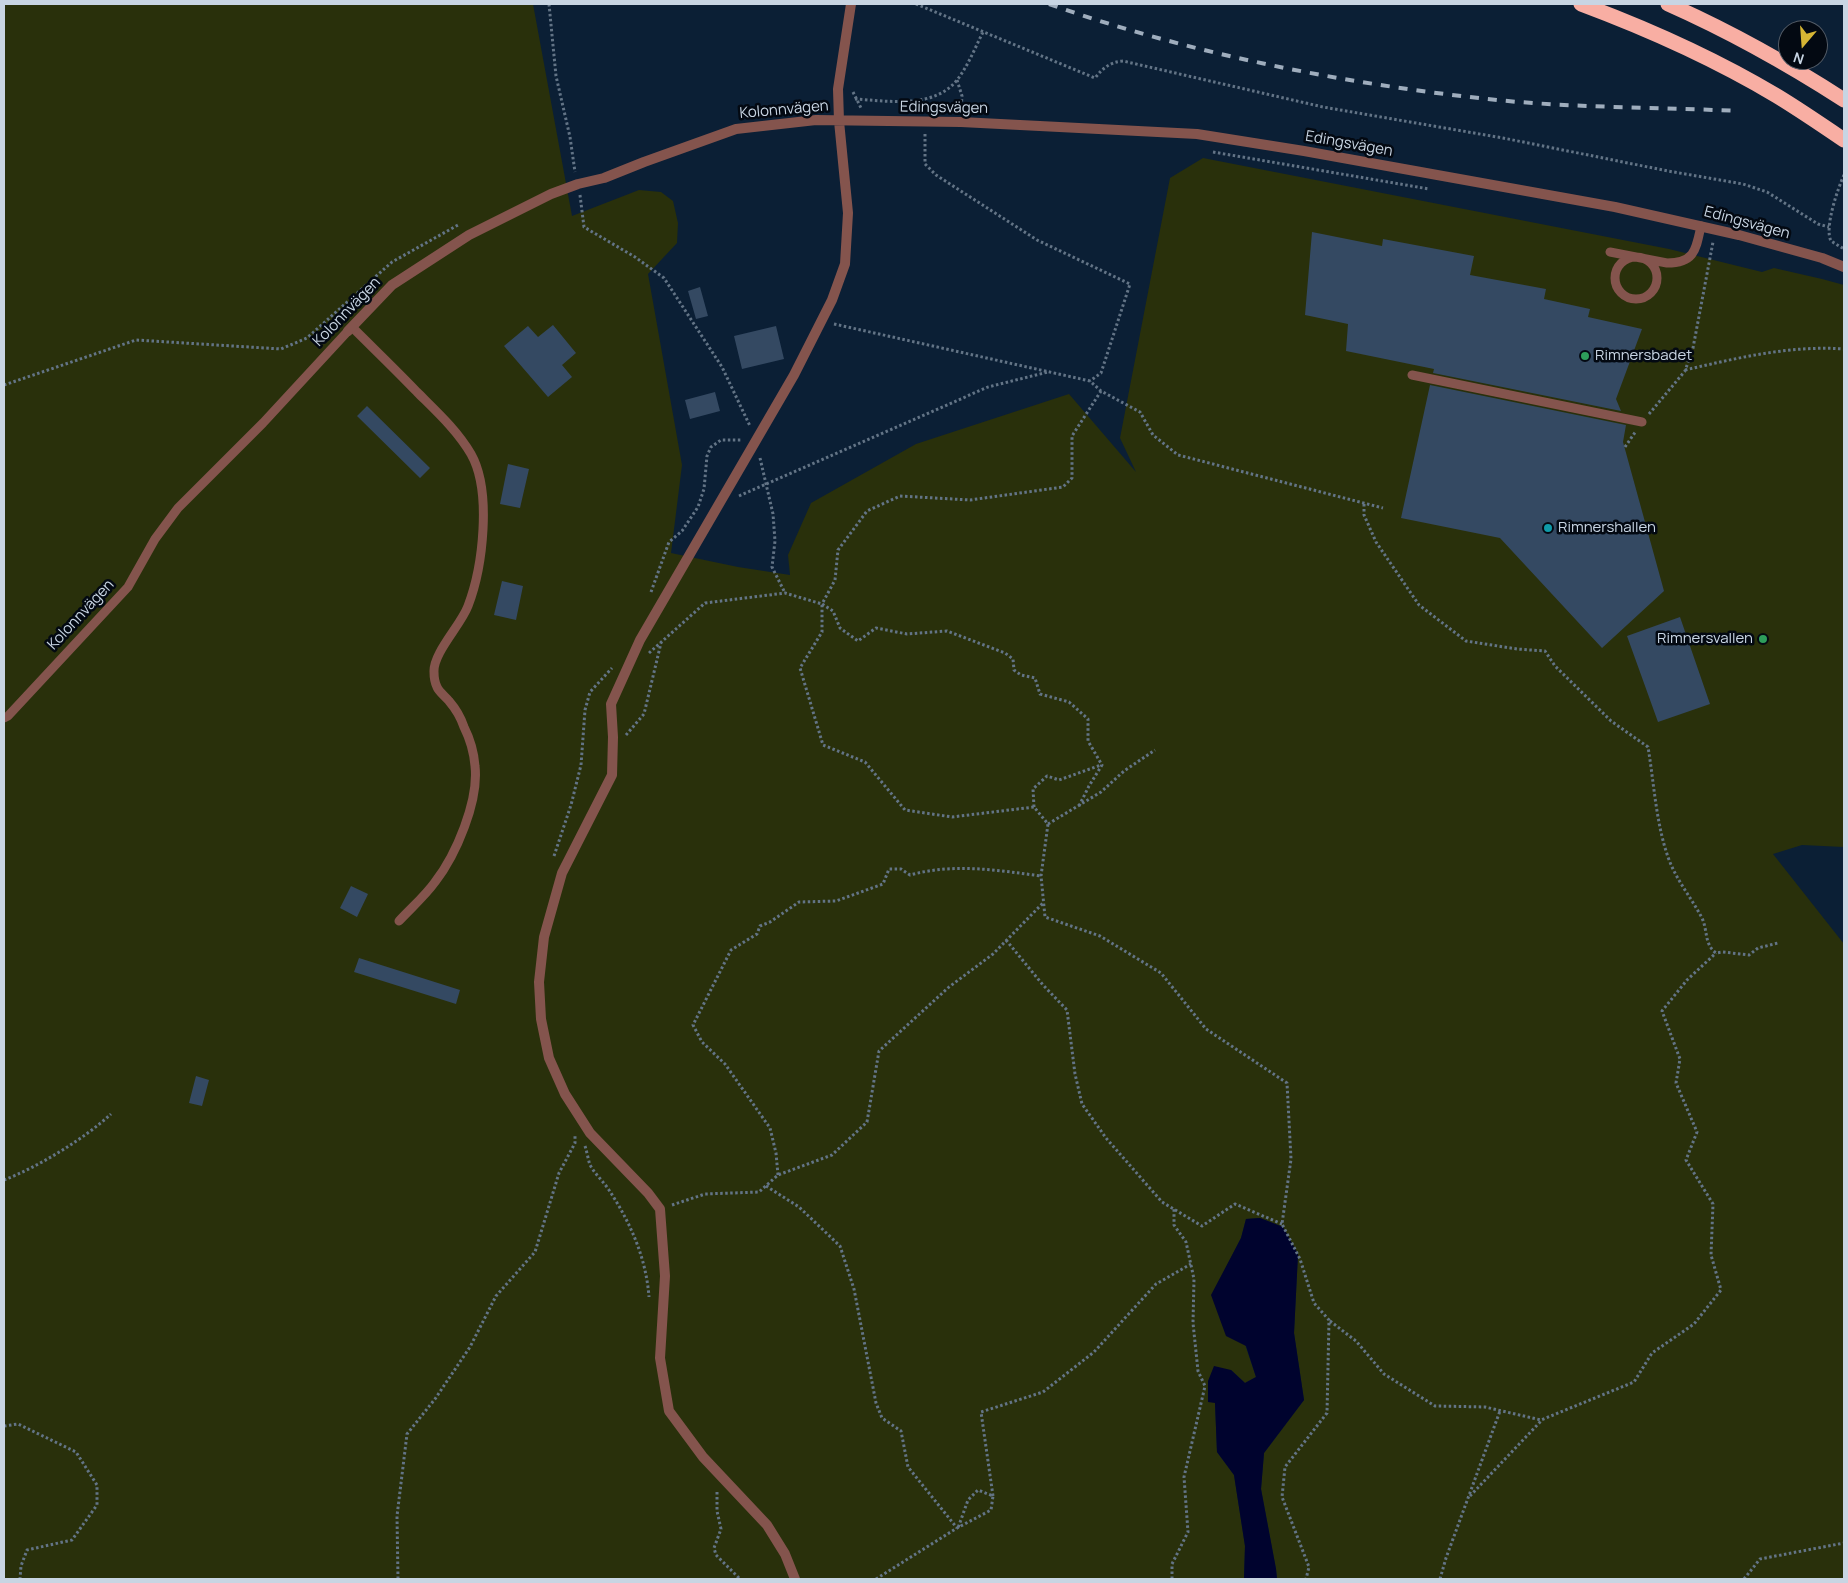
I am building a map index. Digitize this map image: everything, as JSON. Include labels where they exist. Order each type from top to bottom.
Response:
[{"type":"highway","points":[[1581,4],[1670,40],[1776,96],[1844,140]]},
{"type":"highway","points":[[1668,4],[1791,66],[1844,100]]},
{"type":"street","points":[[795,1579],[785,1554],[768,1525],[703,1457],[669,1411],[660,1358],[665,1276],[660,1209],[648,1193],[590,1133],[565,1094],[549,1058],[541,1019],[539,982],[544,937],[562,873],[612,775],[611,704],[640,640],[794,375],[832,300],[844,264],[848,212],[839,121],[838,89],[851,4]]},
{"type":"street","name":"Kolonnvägen","points":[[350,330],[392,286],[469,235],[551,194],[578,184],[604,178],[736,129],[801,121],[839,121]]},
{"type":"street","name":"Edingsvägen","points":[[839,121],[961,122],[1197,134],[1615,206],[1701,226],[1844,266]]},
{"type":"lane","points":[[1610,252],[1667,263],[1677,263],[1686,260],[1692,255],[1701,226]]},
{"type":"lane","points":[[1633,258],[1640,258],[1647,260],[1656,271],[1656,285],[1647,296],[1633,299],[1620,292],[1616,278],[1621,264],[1633,258]]},
{"type":"lane","points":[[350,330],[457,433],[472,456],[478,474],[483,501],[484,528],[477,573],[468,606],[439,655],[434,669],[436,686],[450,702],[470,741],[475,768],[473,793],[465,827],[453,855],[435,882],[399,920]]},
{"type":"lane","name":"Kolonnvägen","points":[[4,718],[8,716],[128,587],[155,539],[178,508],[263,423],[350,330]]},
{"type":"lane","points":[[1412,376],[1642,422]]},
{"type":"path","points":[[548,4],[556,76],[570,137],[584,227],[635,257],[664,278],[722,367],[756,439],[773,514],[775,542],[772,567],[785,593]]},
{"type":"path","points":[[916,4],[1095,78],[1109,64],[1123,61],[1323,107],[1494,136],[1743,184],[1767,192],[1818,224],[1829,227]]},
{"type":"path","points":[[855,99],[918,100],[935,96],[948,89],[957,80],[983,32]]},
{"type":"path","points":[[957,80],[962,96],[961,122]]},
{"type":"path","points":[[853,84],[852,94],[873,122]]},
{"type":"path","points":[[926,121],[925,164],[936,175],[1037,240],[1130,284],[1102,373],[1090,380]]},
{"type":"path","points":[[1204,150],[1436,190]]},
{"type":"path","points":[[566,175],[575,171]]},
{"type":"path","points":[[1844,175],[1839,185],[1829,227],[1831,241],[1844,249]]},
{"type":"path","points":[[4,385],[136,340],[281,349],[307,338],[392,262],[464,222]]},
{"type":"path","points":[[1625,447],[1642,422],[1685,370],[1693,348],[1713,241],[1698,238]]},
{"type":"path","points":[[821,321],[1090,380],[1101,391],[1140,412],[1153,435],[1178,455],[1383,508]]},
{"type":"path","points":[[1685,370],[1796,348],[1844,348]]},
{"type":"path","points":[[719,505],[988,387],[1048,371]]},
{"type":"path","points":[[1034,807],[952,817],[905,810],[865,762],[823,745],[800,668],[822,632],[822,604],[835,580],[838,550],[867,511],[900,496],[970,500],[1063,487],[1072,478],[1072,436],[1101,391]]},
{"type":"path","points":[[1364,504],[1364,515],[1376,542],[1419,605],[1466,641],[1517,649],[1545,651],[1555,666],[1611,722],[1648,747],[1668,857],[1682,887],[1702,919],[1710,948],[1716,953]]},
{"type":"path","points":[[647,655],[705,603],[785,593],[822,604],[833,611],[840,628],[858,641],[876,628],[907,634],[947,630],[1005,653],[1013,659],[1014,670],[1021,675],[1035,678],[1040,694],[1069,702],[1088,720],[1088,741],[1102,765]]},
{"type":"path","points":[[612,751],[644,714],[661,642]]},
{"type":"path","points":[[1048,824],[1102,792],[1124,771],[1155,750]]},
{"type":"path","points":[[1079,806],[1088,786],[1102,765]]},
{"type":"path","points":[[1102,765],[1059,780],[1047,776],[1033,789],[1034,807],[1048,824],[1041,876],[1045,917],[1100,936],[1161,973],[1206,1029],[1287,1083],[1291,1159],[1282,1224],[1300,1259],[1314,1303],[1329,1320],[1356,1341],[1384,1374],[1435,1406],[1485,1407],[1541,1420]]},
{"type":"path","points":[[778,1176],[776,1153],[770,1128],[725,1064],[702,1042],[693,1025],[731,950],[757,934],[760,926],[770,922],[799,902],[836,901],[883,884],[889,869],[901,869],[910,875],[930,870],[982,868],[1041,876]]},
{"type":"path","points":[[660,1209],[705,1194],[759,1192],[778,1176],[832,1155],[867,1122],[879,1051],[949,987],[993,954],[1043,902]]},
{"type":"path","points":[[1006,940],[1042,985],[1067,1010],[1075,1074],[1082,1104],[1106,1138],[1162,1202],[1202,1226],[1235,1204],[1282,1224]]},
{"type":"path","points":[[1468,1498],[1541,1420],[1634,1382],[1652,1353],[1694,1324],[1721,1290],[1712,1254],[1713,1204],[1686,1160],[1697,1132],[1676,1083],[1680,1059],[1662,1011],[1686,980],[1716,953],[1748,955],[1758,948],[1778,943]]},
{"type":"path","points":[[4,1180],[23,1173],[94,1129],[111,1114]]},
{"type":"path","points":[[766,1186],[799,1207],[840,1246],[854,1289],[876,1403],[882,1418],[901,1431],[908,1467],[957,1528]]},
{"type":"path","points":[[1172,1579],[1172,1564],[1188,1532],[1184,1477],[1205,1386],[1198,1371],[1193,1323],[1194,1279],[1186,1242],[1174,1225],[1174,1209]]},
{"type":"path","points":[[876,1579],[957,1528],[991,1510],[993,1496],[981,1412],[1043,1392],[1094,1352],[1156,1284],[1191,1264]]},
{"type":"path","points":[[1306,1579],[1310,1567],[1282,1497],[1285,1467],[1327,1413],[1329,1320]]},
{"type":"path","points":[[1440,1579],[1500,1410]]},
{"type":"path","points":[[4,1426],[18,1424],[76,1452],[97,1485],[97,1506],[72,1540],[27,1550],[21,1566],[20,1579]]},
{"type":"path","points":[[957,1528],[968,1500],[978,1490],[993,1496]]},
{"type":"path","points":[[1744,1579],[1760,1559],[1844,1543]]},
{"type":"green space","points":[[4,4],[533,4],[572,216],[639,190],[661,192],[673,201],[678,223],[677,243],[648,274],[682,465],[671,553],[738,567],[790,575],[788,555],[811,503],[916,444],[1069,394],[1136,472],[1120,438],[1170,178],[1203,158],[1669,249],[1762,272],[1774,268],[1844,285],[1844,847],[1802,845],[1773,854],[1844,944],[1844,1579],[1277,1579],[1261,1489],[1264,1453],[1304,1400],[1294,1333],[1298,1254],[1283,1227],[1260,1218],[1246,1219],[1241,1238],[1222,1276],[1256,1377],[1245,1383],[1231,1370],[1215,1403],[1217,1452],[1234,1475],[1245,1546],[1244,1579],[4,1579]]},
{"type":"water","points":[[1260,1218],[1283,1227],[1298,1254],[1294,1333],[1304,1400],[1264,1453],[1261,1489],[1277,1579],[1244,1579],[1245,1546],[1234,1475],[1217,1452],[1215,1403],[1208,1402],[1208,1381],[1214,1366],[1231,1370],[1245,1383],[1256,1377],[1246,1346],[1226,1336],[1211,1295],[1241,1238],[1246,1219]]},
{"type":"building","points":[[1312,232],[1382,246],[1383,239],[1474,256],[1470,275],[1546,289],[1544,299],[1590,309],[1588,317],[1642,329],[1616,399],[1621,411],[1433,373],[1434,369],[1346,351],[1348,324],[1305,315]]},
{"type":"building","points":[[700,287],[708,316],[696,319],[688,291]]},
{"type":"building","points":[[553,325],[576,353],[562,365],[572,377],[548,397],[504,346],[528,326],[538,337]]},
{"type":"building","points":[[776,326],[784,359],[742,369],[734,336]]},
{"type":"building","name":"Rimnershallen","points":[[1430,385],[1626,425],[1623,442],[1664,591],[1602,648],[1500,538],[1401,518]]},
{"type":"building","points":[[715,392],[720,411],[690,419],[685,400]]},
{"type":"building","points":[[367,406],[430,468],[420,478],[357,416]]},
{"type":"building","points":[[508,464],[529,469],[520,508],[500,504]]},
{"type":"building","points":[[502,581],[523,586],[516,620],[494,615]]},
{"type":"building","points":[[1680,617],[1710,704],[1658,722],[1627,636]]},
{"type":"building","points":[[351,886],[368,894],[357,917],[340,908]]},
{"type":"building","points":[[359,958],[460,990],[456,1004],[354,972]]},
{"type":"building","points":[[196,1076],[209,1080],[202,1106],[189,1103]]},
{"type":"railway","points":[[1049,4],[1155,37],[1210,51],[1320,75],[1376,84],[1518,102],[1739,111]]},
{"type":"place","name":"Rimnersbadet","points":[[1585,356]]},
{"type":"place","name":"Rimnershallen","points":[[1548,528]]},
{"type":"place","name":"Rimnersvallen","points":[[1763,639]]}]
